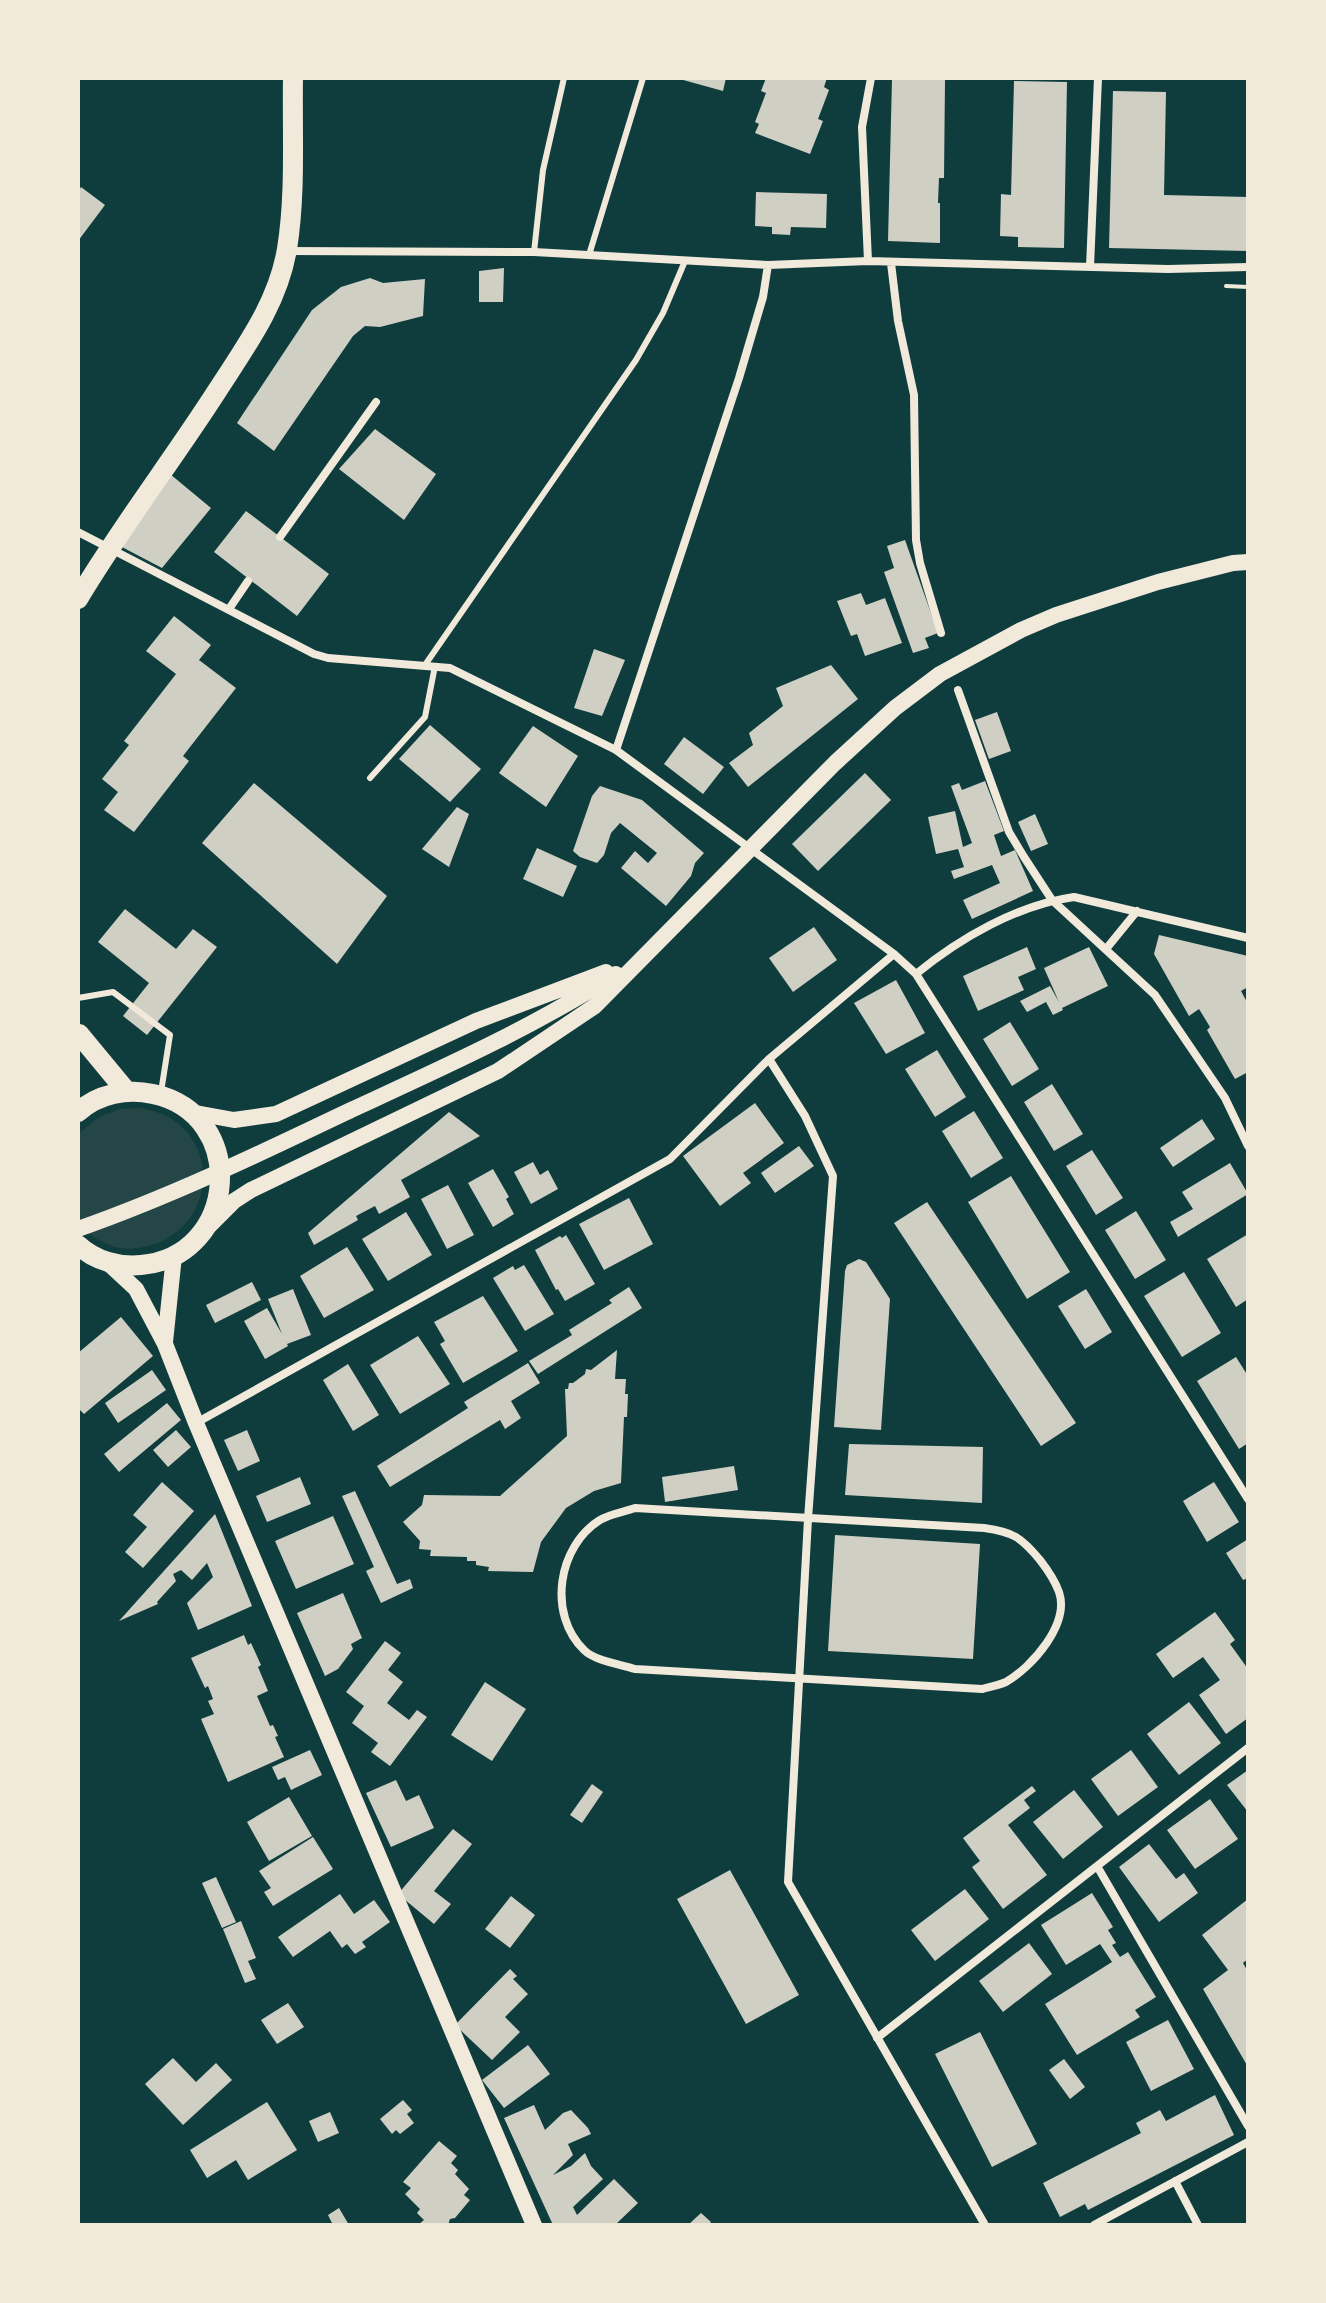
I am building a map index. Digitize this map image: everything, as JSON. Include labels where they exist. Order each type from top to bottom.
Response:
[{"type":"main road","points":[[78,599],[109,547],[198,420],[266,315],[286,251],[292,186],[293,78]]},
{"type":"main road","points":[[89,1256],[130,1266],[152,1264],[174,1256],[201,1235],[234,1201],[251,1190],[498,1071],[595,1006],[835,763],[895,708],[940,674],[1021,630],[1106,597],[1233,563],[1248,562]]},
{"type":"main road","points":[[190,1112],[234,1120],[276,1114],[476,1021],[638,961]]},
{"type":"main road","points":[[78,1229],[142,1206],[486,1047],[569,1005],[638,961]]},
{"type":"main road","points":[[78,1034],[127,1092]]},
{"type":"main road","points":[[78,1112],[104,1097],[127,1092],[161,1095],[190,1112],[208,1133],[219,1158],[221,1185],[215,1211],[201,1235]]},
{"type":"main road","points":[[89,1256],[136,1289],[165,1344],[534,2225]]},
{"type":"main road","points":[[165,1344],[174,1256]]},
{"type":"street","points":[[868,261],[862,127],[871,78]]},
{"type":"street","points":[[1090,267],[1098,78]]},
{"type":"street","points":[[286,251],[534,252],[768,265],[868,261],[1168,269],[1248,267]]},
{"type":"street","points":[[891,263],[898,321],[914,395],[916,540],[941,633]]},
{"type":"street","points":[[616,750],[739,378],[763,297],[768,265]]},
{"type":"street","points":[[280,537],[376,402]]},
{"type":"street","points":[[78,532],[314,654],[328,658],[450,668],[616,750],[894,954],[916,974],[1248,1499]]},
{"type":"street","points":[[229,609],[248,581]]},
{"type":"street","points":[[958,690],[1009,832],[1052,900],[1155,995],[1225,1098],[1248,1146]]},
{"type":"street","points":[[916,974],[948,949],[985,929],[1052,900],[1074,897],[1248,938]]},
{"type":"street","points":[[1106,949],[1137,911]]},
{"type":"street","points":[[196,1423],[670,1159],[769,1059],[894,954]]},
{"type":"street","points":[[769,1059],[805,1116],[833,1176],[808,1519],[788,1882],[985,2225]]},
{"type":"street","points":[[635,1508],[808,1519],[1009,1531],[1030,1548],[1060,1594],[1059,1615],[1050,1639],[1033,1661],[1005,1682],[982,1689],[635,1669],[585,1651],[569,1629],[561,1595],[564,1568],[576,1543],[600,1520],[635,1508]]},
{"type":"street","points":[[877,2038],[1248,1748]]},
{"type":"street","points":[[1097,1866],[1248,2126]]},
{"type":"street","points":[[1094,2225],[1248,2142]]},
{"type":"street","points":[[1175,2181],[1198,2225]]},
{"type":"lane","points":[[534,252],[543,170],[564,78]]},
{"type":"lane","points":[[589,255],[643,78]]},
{"type":"lane","points":[[425,665],[636,360],[663,313],[685,261]]},
{"type":"lane","points":[[370,778],[425,717],[435,666]]},
{"type":"lane","points":[[78,998],[113,992],[170,1035],[161,1095]]},
{"type":"shaded area","points":[[120,1109],[145,1109],[171,1119],[189,1135],[200,1156],[203,1180],[198,1203],[186,1223],[166,1239],[129,1249],[105,1243],[78,1223],[78,1134],[99,1117]]},
{"type":"building","points":[[676,78],[726,78],[723,91]]},
{"type":"building","points":[[766,78],[827,78],[824,87],[829,90],[818,119],[823,121],[810,154],[755,133],[759,124],[755,122],[766,93],[761,91]]},
{"type":"building","points":[[892,79],[945,80],[944,178],[939,178],[938,203],[940,243],[888,241]]},
{"type":"building","points":[[1014,81],[1067,82],[1064,248],[1018,247],[1018,237],[1000,236],[1001,194],[1011,195]]},
{"type":"building","points":[[1113,91],[1166,92],[1164,195],[1248,197],[1248,251],[1109,248]]},
{"type":"building","points":[[81,187],[105,205],[78,241],[78,192]]},
{"type":"building","points":[[756,192],[827,194],[826,228],[791,227],[790,235],[772,234],[772,227],[755,226]]},
{"type":"building","points":[[504,268],[503,302],[479,302],[479,271]]},
{"type":"building","points":[[370,278],[383,283],[425,279],[423,316],[380,327],[365,326],[353,336],[274,451],[237,423],[312,310],[341,287]]},
{"type":"building","points":[[375,429],[436,474],[404,520],[339,469]]},
{"type":"building","points":[[170,474],[211,508],[162,568],[120,546]]},
{"type":"building","points":[[246,511],[329,574],[297,616],[214,552]]},
{"type":"building","points":[[905,540],[938,633],[925,638],[929,648],[913,653],[884,572],[894,568],[887,546]]},
{"type":"building","points":[[861,593],[866,605],[885,598],[902,643],[865,656],[857,634],[851,636],[837,601]]},
{"type":"building","points":[[174,616],[211,645],[199,660],[236,688],[183,756],[189,761],[134,832],[104,810],[118,792],[102,779],[129,745],[124,741],[176,674],[146,651]]},
{"type":"building","points":[[594,649],[625,660],[602,716],[574,708]]},
{"type":"building","points":[[831,665],[858,699],[748,787],[729,763],[753,745],[749,733],[783,706],[776,688]]},
{"type":"building","points":[[997,712],[1011,751],[989,759],[975,720]]},
{"type":"building","points":[[430,725],[481,769],[450,802],[399,759]]},
{"type":"building","points":[[533,726],[578,756],[546,807],[499,773]]},
{"type":"building","points":[[684,737],[724,767],[703,794],[664,764]]},
{"type":"building","points":[[865,773],[891,800],[818,871],[792,844]]},
{"type":"building","points":[[985,781],[1004,831],[994,835],[1001,856],[1015,850],[1033,891],[972,919],[963,900],[1000,883],[992,865],[954,879],[951,871],[964,867],[958,849],[936,854],[928,817],[955,811],[963,847],[972,843],[951,786],[959,783],[962,790]]},
{"type":"building","points":[[254,783],[387,896],[337,964],[202,843]]},
{"type":"building","points":[[600,786],[642,800],[704,853],[695,863],[691,876],[666,906],[621,868],[635,851],[648,863],[657,853],[620,823],[611,833],[604,855],[597,863],[573,851],[592,796]]},
{"type":"building","points":[[457,807],[469,814],[449,867],[422,849]]},
{"type":"building","points":[[1035,814],[1048,844],[1031,851],[1018,822]]},
{"type":"building","points":[[537,848],[577,866],[563,897],[523,879]]},
{"type":"building","points":[[125,909],[176,949],[193,929],[217,947],[147,1035],[123,1016],[149,983],[98,942]]},
{"type":"building","points":[[814,927],[837,960],[793,992],[769,958]]},
{"type":"building","points":[[1159,935],[1248,956],[1248,987],[1241,991],[1248,1004],[1248,1072],[1235,1079],[1207,1030],[1210,1027],[1199,1009],[1189,1016],[1154,954]]},
{"type":"building","points":[[1027,947],[1036,969],[1018,977],[1024,990],[978,1011],[963,976]]},
{"type":"building","points":[[1089,947],[1108,986],[1053,1015],[1046,1002],[1027,1012],[1020,1001],[1050,986],[1059,1002],[1044,968]]},
{"type":"building","points":[[896,980],[925,1033],[886,1054],[854,1003]]},
{"type":"building","points":[[1010,1022],[1039,1069],[1012,1086],[983,1039]]},
{"type":"building","points":[[937,1050],[966,1097],[935,1117],[905,1069]]},
{"type":"building","points":[[1052,1084],[1083,1134],[1054,1151],[1024,1102]]},
{"type":"building","points":[[755,1103],[784,1143],[743,1173],[751,1183],[720,1206],[683,1156]]},
{"type":"building","points":[[974,1111],[1003,1158],[971,1178],[942,1131]]},
{"type":"building","points":[[449,1112],[480,1136],[401,1180],[410,1197],[379,1214],[375,1206],[356,1216],[358,1220],[314,1245],[308,1233]]},
{"type":"building","points":[[1202,1119],[1215,1139],[1173,1167],[1160,1148]]},
{"type":"building","points":[[799,1146],[814,1166],[775,1193],[761,1173]]},
{"type":"building","points":[[1092,1150],[1123,1198],[1096,1215],[1066,1166]]},
{"type":"building","points":[[533,1162],[540,1175],[548,1170],[558,1189],[531,1204],[514,1172]]},
{"type":"building","points":[[1230,1163],[1248,1194],[1178,1237],[1170,1222],[1193,1209],[1182,1192]]},
{"type":"building","points":[[493,1169],[509,1197],[506,1199],[514,1214],[493,1227],[468,1183]]},
{"type":"building","points":[[1011,1176],[1070,1272],[1027,1299],[968,1202]]},
{"type":"building","points":[[448,1185],[474,1235],[447,1249],[421,1199]]},
{"type":"building","points":[[629,1198],[653,1244],[604,1270],[579,1224]]},
{"type":"building","points":[[927,1202],[1076,1423],[1041,1446],[894,1223]]},
{"type":"building","points":[[1136,1211],[1166,1260],[1135,1279],[1105,1230]]},
{"type":"building","points":[[406,1212],[432,1255],[388,1281],[362,1239]]},
{"type":"building","points":[[1248,1234],[1248,1299],[1236,1307],[1207,1259]]},
{"type":"building","points":[[566,1235],[595,1284],[565,1301],[535,1250]]},
{"type":"building","points":[[347,1247],[374,1290],[324,1318],[300,1276]]},
{"type":"building","points":[[859,1259],[866,1262],[890,1299],[881,1430],[834,1427],[845,1271],[847,1265]]},
{"type":"building","points":[[524,1265],[554,1314],[525,1331],[493,1278],[513,1266],[515,1270]]},
{"type":"building","points":[[1184,1272],[1221,1333],[1182,1357],[1144,1296]]},
{"type":"building","points":[[252,1282],[261,1300],[215,1323],[206,1305]]},
{"type":"building","points":[[629,1287],[642,1308],[538,1374],[529,1361],[572,1335],[569,1330],[612,1303],[609,1300]]},
{"type":"building","points":[[293,1289],[311,1335],[287,1344],[265,1359],[244,1321],[267,1308],[282,1334],[268,1299]]},
{"type":"building","points":[[1086,1289],[1112,1332],[1085,1349],[1058,1306]]},
{"type":"building","points":[[483,1296],[518,1351],[463,1383],[440,1344],[445,1341],[434,1322]]},
{"type":"building","points":[[121,1317],[153,1356],[84,1414],[78,1408],[78,1353]]},
{"type":"building","points":[[418,1336],[450,1384],[400,1414],[370,1365]]},
{"type":"building","points":[[617,1350],[615,1379],[626,1379],[625,1394],[628,1394],[621,1483],[594,1491],[566,1508],[541,1542],[533,1572],[488,1571],[489,1567],[467,1561],[467,1557],[430,1556],[431,1550],[419,1549],[420,1541],[403,1522],[422,1505],[424,1495],[500,1496],[567,1436],[565,1389],[568,1389],[569,1383]]},
{"type":"building","points":[[1236,1357],[1248,1376],[1248,1443],[1239,1449],[1197,1381]]},
{"type":"building","points":[[528,1363],[540,1383],[511,1401],[521,1418],[505,1429],[500,1420],[390,1487],[377,1466],[468,1408],[464,1402]]},
{"type":"building","points":[[348,1364],[379,1415],[353,1431],[323,1380]]},
{"type":"building","points":[[152,1370],[166,1390],[118,1423],[105,1403]]},
{"type":"building","points":[[167,1403],[181,1420],[119,1472],[104,1454]]},
{"type":"building","points":[[176,1430],[191,1447],[168,1467],[153,1450]]},
{"type":"building","points":[[247,1430],[260,1461],[238,1471],[224,1440]]},
{"type":"building","points":[[849,1444],[983,1447],[982,1503],[845,1495]]},
{"type":"building","points":[[734,1466],[738,1490],[665,1502],[662,1477]]},
{"type":"building","points":[[300,1477],[311,1504],[267,1522],[256,1496]]},
{"type":"building","points":[[162,1482],[194,1511],[143,1568],[125,1552],[147,1527],[133,1515]]},
{"type":"building","points":[[1214,1482],[1239,1522],[1207,1542],[1183,1501]]},
{"type":"building","points":[[355,1491],[397,1584],[410,1579],[413,1588],[381,1603],[366,1571],[374,1567],[342,1496]]},
{"type":"building","points":[[215,1514],[252,1606],[198,1630],[187,1603],[213,1577],[207,1563],[192,1580],[181,1570],[173,1574],[176,1581],[158,1604],[119,1621]]},
{"type":"building","points":[[333,1516],[354,1564],[296,1589],[275,1541]]},
{"type":"building","points":[[835,1535],[980,1544],[973,1659],[828,1651]]},
{"type":"building","points":[[1248,1539],[1248,1578],[1243,1580],[1226,1553]]},
{"type":"building","points":[[343,1593],[362,1638],[351,1644],[353,1649],[338,1669],[325,1676],[297,1613]]},
{"type":"building","points":[[1215,1612],[1235,1640],[1230,1644],[1248,1669],[1248,1718],[1226,1734],[1199,1695],[1220,1680],[1203,1657],[1173,1678],[1156,1654]]},
{"type":"building","points":[[244,1635],[261,1665],[258,1667],[268,1691],[257,1696],[270,1726],[273,1725],[278,1736],[275,1737],[284,1757],[228,1782],[201,1719],[214,1714],[208,1701],[213,1699],[191,1658]]},
{"type":"building","points":[[385,1641],[401,1653],[388,1670],[403,1682],[387,1703],[409,1720],[417,1710],[427,1717],[390,1766],[371,1752],[378,1743],[352,1723],[364,1706],[346,1692]]},
{"type":"building","points":[[485,1682],[526,1709],[492,1761],[451,1735]]},
{"type":"building","points":[[1189,1702],[1221,1743],[1179,1775],[1147,1734]]},
{"type":"building","points":[[310,1750],[322,1775],[291,1790],[285,1777],[278,1780],[272,1767]]},
{"type":"building","points":[[1131,1750],[1158,1787],[1118,1816],[1091,1779]]},
{"type":"building","points":[[1248,1770],[1248,1812],[1227,1785]]},
{"type":"building","points":[[396,1780],[406,1801],[419,1795],[434,1828],[391,1847],[366,1793]]},
{"type":"building","points":[[592,1784],[603,1792],[582,1823],[570,1815]]},
{"type":"building","points":[[1032,1786],[1036,1791],[1024,1800],[1030,1808],[1008,1825],[1047,1875],[1003,1909],[972,1867],[980,1861],[963,1838]]},
{"type":"building","points":[[1074,1790],[1103,1827],[1063,1859],[1033,1822]]},
{"type":"building","points":[[289,1797],[312,1836],[269,1861],[247,1822]]},
{"type":"building","points":[[1210,1799],[1238,1839],[1195,1869],[1167,1830]]},
{"type":"building","points":[[453,1829],[472,1844],[434,1891],[451,1904],[434,1924],[398,1894]]},
{"type":"building","points":[[313,1837],[333,1869],[273,1906],[264,1892],[271,1888],[259,1871]]},
{"type":"building","points":[[1149,1844],[1176,1879],[1184,1873],[1198,1893],[1159,1922],[1119,1867]]},
{"type":"building","points":[[730,1870],[799,1995],[746,2024],[677,1899]]},
{"type":"building","points":[[216,1877],[236,1922],[222,1928],[202,1883]]},
{"type":"building","points":[[965,1889],[989,1919],[935,1961],[911,1930]]},
{"type":"building","points":[[1092,1893],[1113,1927],[1108,1930],[1116,1943],[1112,1945],[1120,1957],[1128,1952],[1156,1997],[1135,2010],[1140,2017],[1077,2055],[1045,2004],[1112,1962],[1100,1944],[1066,1965],[1041,1925]]},
{"type":"building","points":[[340,1894],[354,1914],[374,1900],[390,1922],[362,1942],[366,1947],[355,1954],[347,1944],[342,1948],[330,1931],[293,1957],[278,1937]]},
{"type":"building","points":[[511,1896],[535,1915],[510,1948],[485,1929]]},
{"type":"building","points":[[1248,1899],[1248,1959],[1243,1963],[1248,1972],[1248,2067],[1203,1989],[1228,1970],[1202,1935]]},
{"type":"building","points":[[241,1921],[256,1958],[248,1961],[256,1979],[245,1983],[223,1929]]},
{"type":"building","points":[[1029,1943],[1052,1974],[1003,2012],[979,1981]]},
{"type":"building","points":[[510,1969],[517,1976],[513,1979],[528,1994],[505,2017],[520,2032],[492,2060],[455,2025]]},
{"type":"building","points":[[288,2003],[304,2027],[277,2044],[261,2020]]},
{"type":"building","points":[[1168,2020],[1194,2069],[1151,2091],[1126,2042]]},
{"type":"building","points":[[980,2032],[1037,2144],[992,2167],[935,2054]]},
{"type":"building","points":[[528,2045],[550,2074],[504,2108],[482,2080]]},
{"type":"building","points":[[173,2058],[196,2082],[216,2063],[232,2080],[183,2125],[145,2084]]},
{"type":"building","points":[[1064,2059],[1085,2087],[1070,2099],[1049,2070]]},
{"type":"building","points":[[1215,2095],[1234,2135],[1088,2210],[1085,2204],[1060,2217],[1043,2183],[1141,2133],[1136,2123],[1160,2110],[1166,2121]]},
{"type":"building","points":[[403,2100],[412,2110],[407,2114],[414,2123],[400,2134],[396,2130],[392,2134],[380,2119]]},
{"type":"building","points":[[267,2102],[297,2150],[248,2180],[236,2160],[207,2178],[190,2150]]},
{"type":"building","points":[[534,2105],[545,2130],[563,2113],[571,2110],[588,2128],[591,2134],[568,2144],[573,2155],[553,2175],[571,2166],[585,2153],[591,2166],[603,2179],[573,2207],[577,2215],[614,2179],[638,2203],[615,2225],[553,2225],[504,2118]]},
{"type":"building","points":[[330,2112],[339,2133],[318,2142],[309,2121]]},
{"type":"building","points":[[439,2141],[457,2156],[451,2163],[458,2170],[455,2174],[469,2189],[464,2195],[470,2200],[455,2218],[450,2219],[448,2225],[418,2225],[424,2220],[417,2213],[420,2209],[405,2194],[411,2188],[403,2182]]},
{"type":"building","points":[[339,2208],[349,2225],[333,2225],[328,2215]]},
{"type":"building","points":[[701,2213],[711,2222],[708,2225],[688,2225]]}]
